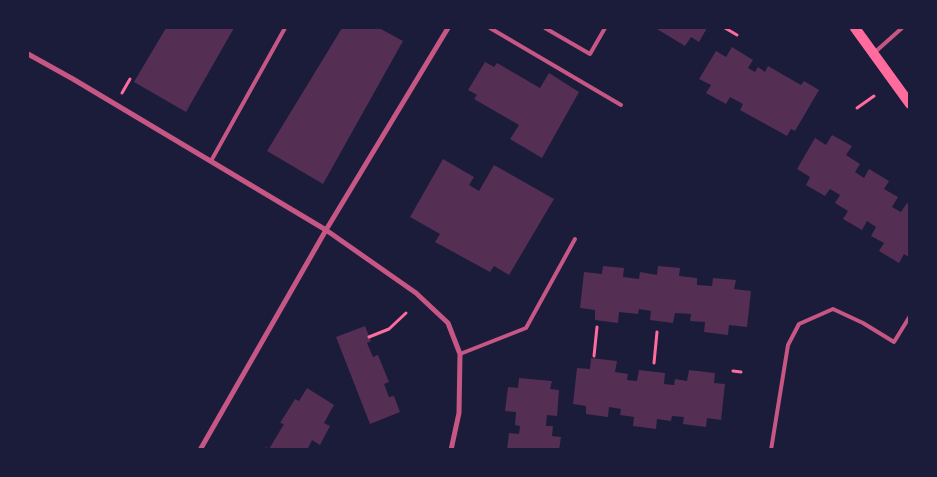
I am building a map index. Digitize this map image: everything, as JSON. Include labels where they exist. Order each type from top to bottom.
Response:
[{"type":"main road","points":[[855,28],[910,104]]},
{"type":"street","points":[[200,450],[326,230],[448,28]]},
{"type":"street","points":[[28,54],[326,230],[416,293],[448,324],[460,354],[459,413],[451,450]]},
{"type":"lane","points":[[211,161],[285,28]]},
{"type":"lane","points":[[490,28],[621,105]]},
{"type":"lane","points":[[545,28],[590,54],[605,28]]},
{"type":"lane","points":[[874,53],[902,28]]},
{"type":"lane","points":[[460,354],[526,328],[574,238]]},
{"type":"lane","points":[[771,450],[788,344],[799,324],[833,309],[863,323],[894,342],[910,316]]},
{"type":"path","points":[[725,28],[737,35]]},
{"type":"path","points":[[120,96],[130,79]]},
{"type":"path","points":[[856,108],[874,96]]},
{"type":"path","points":[[369,337],[389,328],[406,313]]},
{"type":"path","points":[[594,356],[597,327]]},
{"type":"path","points":[[654,363],[657,332]]},
{"type":"path","points":[[733,371],[741,372]]},
{"type":"building","points":[[166,28],[234,28],[186,112],[134,82]]},
{"type":"building","points":[[342,28],[379,28],[403,41],[323,184],[267,151]]},
{"type":"building","points":[[657,28],[707,28],[699,42],[691,37],[685,46]]},
{"type":"building","points":[[732,47],[753,60],[748,68],[755,72],[758,67],[765,72],[768,66],[801,85],[804,81],[819,90],[795,131],[791,129],[787,136],[740,110],[743,104],[730,97],[726,104],[706,93],[711,85],[699,79],[716,51],[726,57]]},
{"type":"building","points":[[485,62],[494,67],[497,63],[540,88],[549,73],[579,92],[542,158],[510,139],[519,125],[474,99],[477,95],[468,90]]},
{"type":"building","points":[[832,135],[852,146],[846,155],[860,164],[855,172],[864,178],[869,169],[889,181],[884,189],[898,197],[892,207],[901,212],[907,203],[910,205],[910,258],[904,254],[899,263],[879,251],[884,243],[871,236],[876,227],[867,221],[862,230],[843,219],[848,211],[835,203],[840,195],[830,189],[825,196],[806,185],[810,177],[797,169],[815,138],[826,145]]},
{"type":"building","points":[[443,159],[474,177],[469,185],[479,191],[494,165],[554,199],[509,275],[494,266],[490,272],[435,242],[440,234],[410,217]]},
{"type":"building","points":[[603,266],[624,268],[623,277],[639,279],[640,272],[657,275],[658,266],[680,268],[679,276],[697,278],[697,285],[712,286],[713,278],[736,280],[734,289],[751,291],[747,327],[729,325],[728,335],[704,332],[705,322],[690,321],[691,314],[675,313],[673,323],[650,320],[651,311],[639,309],[638,314],[619,312],[618,323],[595,320],[595,310],[580,308],[584,272],[602,274]]},
{"type":"building","points":[[365,326],[371,341],[367,343],[373,357],[378,355],[389,382],[384,384],[389,397],[394,396],[400,412],[370,424],[336,337]]},
{"type":"building","points":[[591,358],[617,361],[615,372],[628,374],[627,380],[637,381],[639,370],[665,373],[664,384],[674,385],[675,379],[687,381],[689,370],[715,373],[714,383],[725,384],[721,420],[707,418],[706,427],[683,424],[684,417],[672,416],[671,421],[657,419],[656,429],[633,426],[634,417],[620,415],[621,409],[609,407],[608,417],[586,414],[586,406],[573,404],[577,368],[590,369]]},
{"type":"building","points":[[519,378],[552,381],[550,389],[559,390],[557,416],[547,415],[546,426],[553,426],[552,436],[561,437],[559,450],[507,450],[509,433],[519,434],[520,426],[515,425],[516,412],[505,411],[508,387],[518,388]]},
{"type":"building","points":[[307,388],[334,405],[324,423],[330,426],[320,445],[312,440],[307,450],[264,450],[266,447],[269,449],[284,424],[280,423],[295,399],[299,401]]}]
